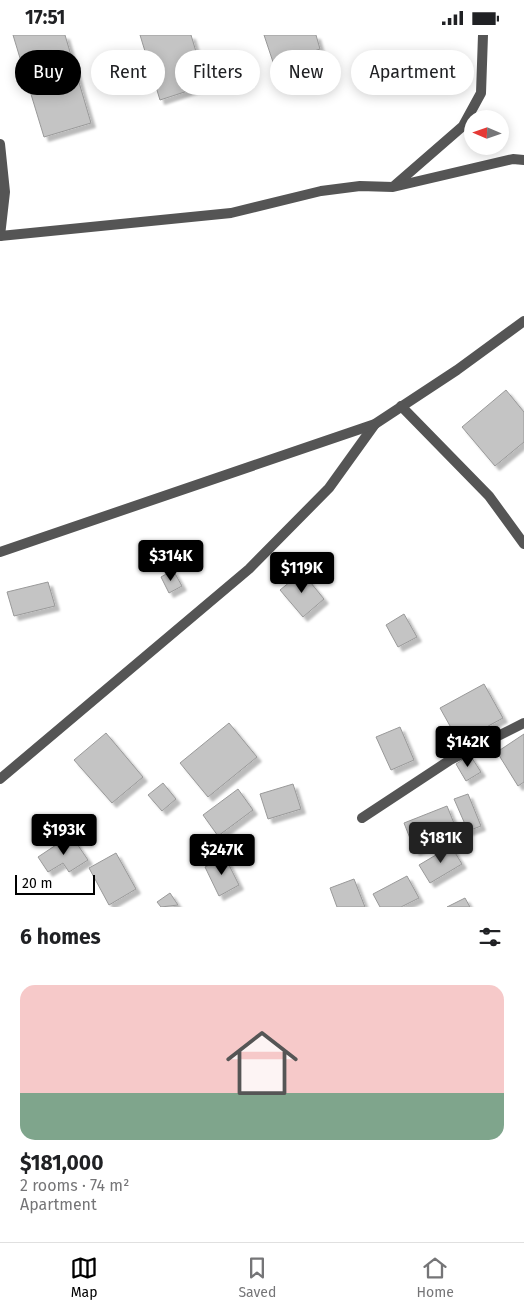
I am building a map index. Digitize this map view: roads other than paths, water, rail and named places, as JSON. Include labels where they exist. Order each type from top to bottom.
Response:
[{"type":"street","points":[[393,187],[463,126],[481,93],[483,35]]},
{"type":"street","points":[[0,144],[5,192],[0,236],[231,213],[321,191],[360,186],[393,187],[513,159],[524,160]]},
{"type":"street","points":[[0,552],[375,424],[456,370],[524,321]]},
{"type":"street","points":[[402,406],[489,496],[524,543]]},
{"type":"street","points":[[0,779],[249,569],[328,488],[375,424]]},
{"type":"street","points":[[362,818],[450,760],[524,723]]}]
